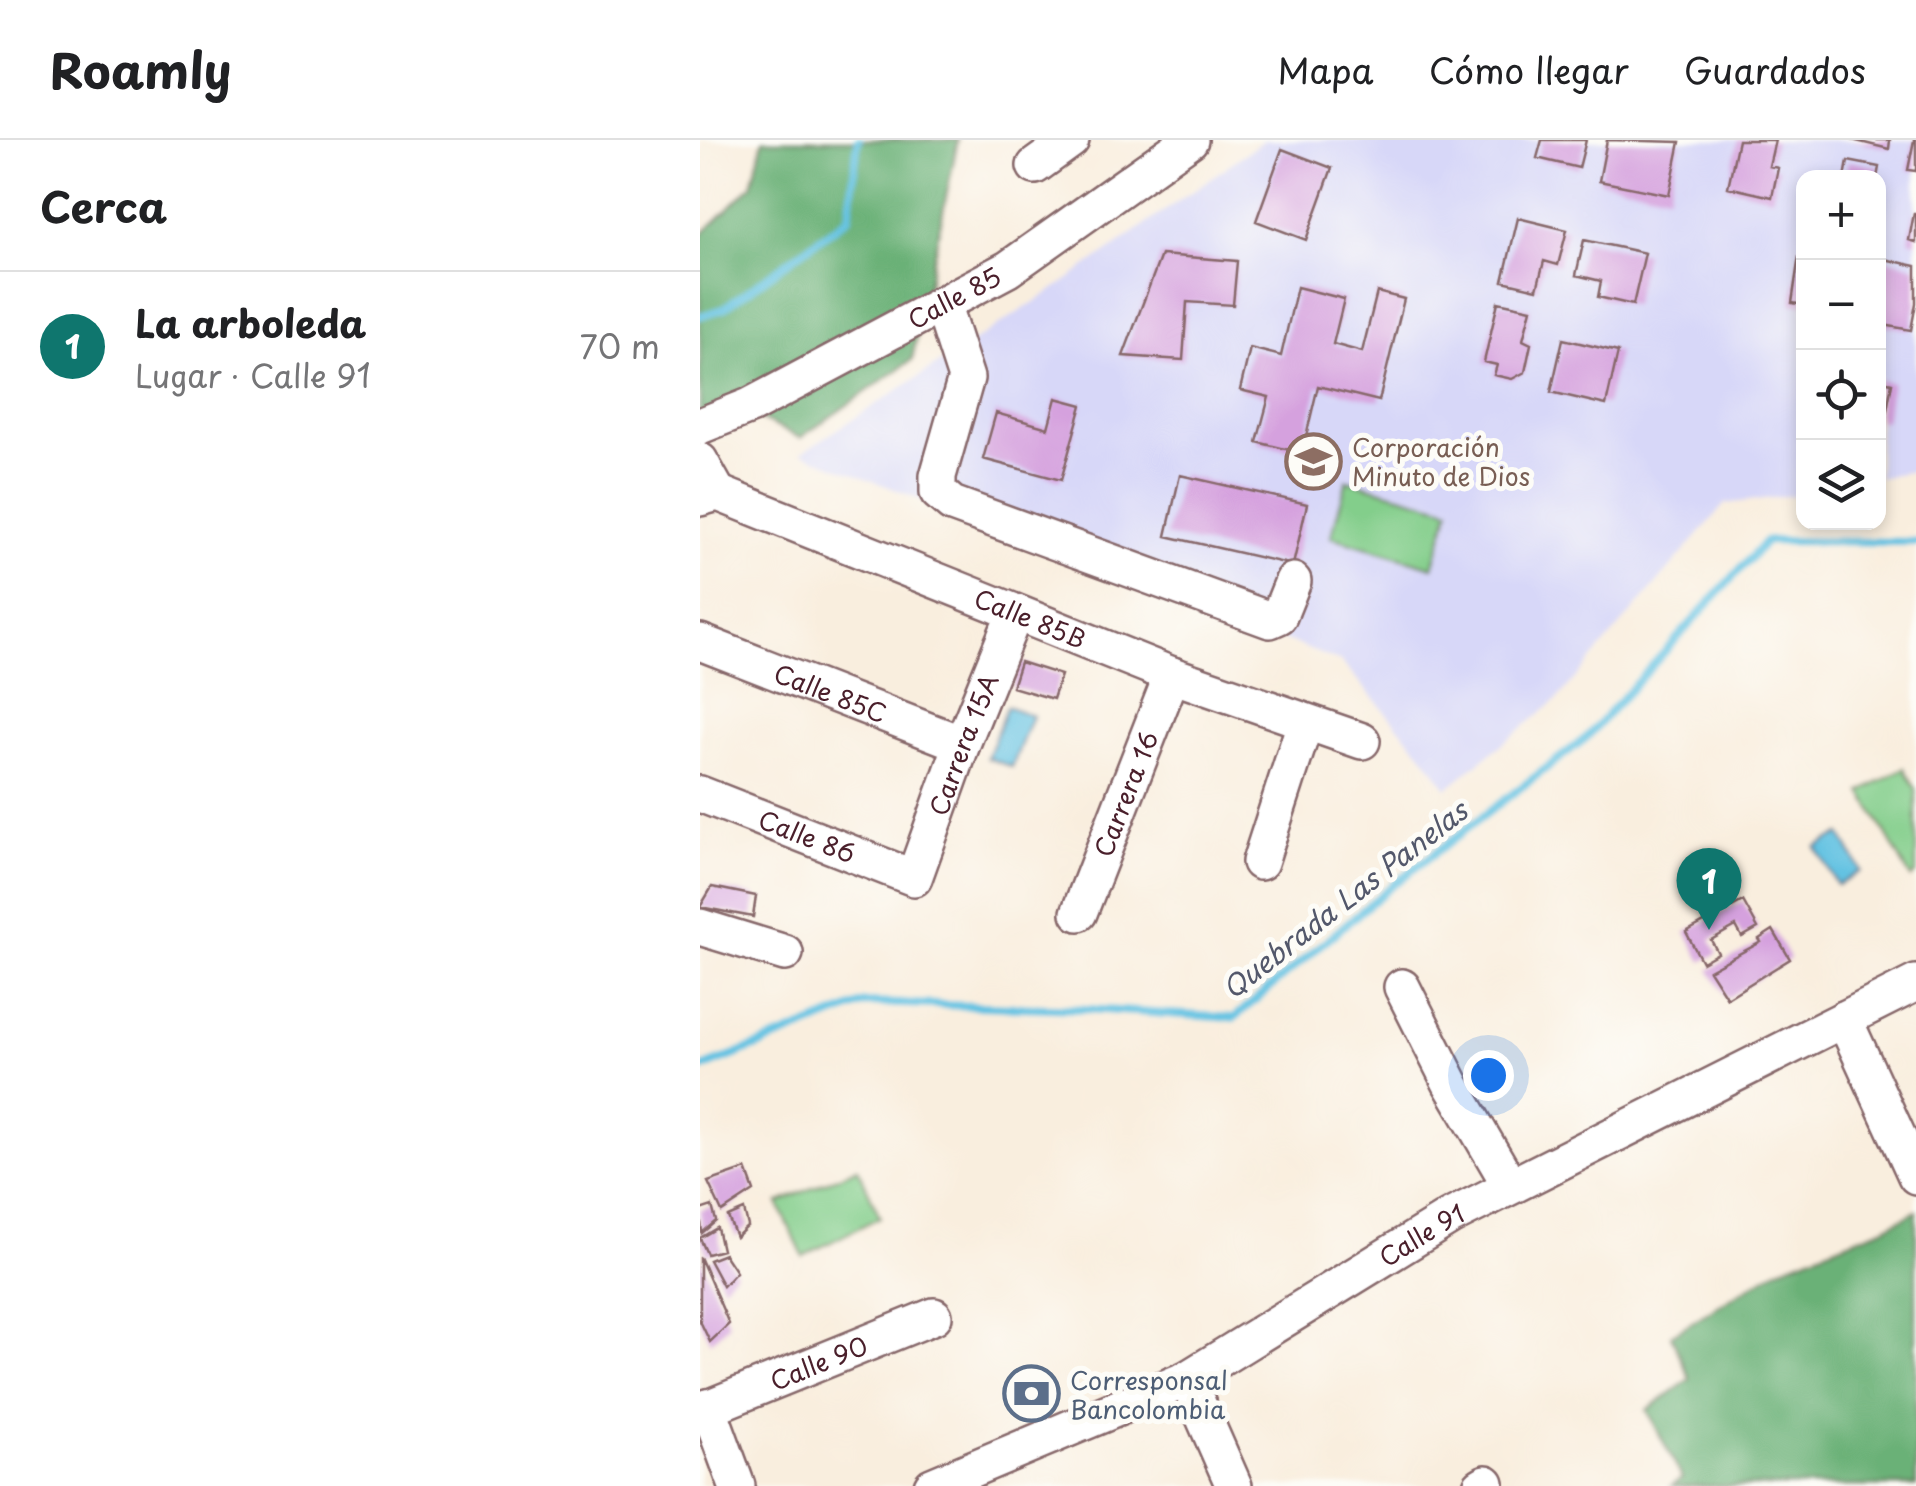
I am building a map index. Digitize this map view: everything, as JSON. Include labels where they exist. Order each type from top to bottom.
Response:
[{"type":"street","points":[[1035,166],[1071,140]]},
{"type":"street","name":"Calle 85","points":[[700,426],[750,406],[1008,269],[1190,140]]},
{"type":"street","points":[[942,304],[966,378],[938,476],[938,492],[952,504],[1270,620],[1279,616],[1293,581]]},
{"type":"street","points":[[700,461],[709,496]]},
{"type":"street","name":"Calle 85B","points":[[709,496],[1172,675],[1362,741]]},
{"type":"street","name":"Carrera 15A","points":[[914,878],[1015,613]]},
{"type":"street","name":"Calle 85C","points":[[700,642],[962,744]]},
{"type":"street","name":"Carrera 16","points":[[1079,914],[1172,675]]},
{"type":"street","points":[[1260,862],[1305,724]]},
{"type":"street","name":"Calle 86","points":[[700,794],[914,878]]},
{"type":"street","points":[[700,927],[785,953]]},
{"type":"street","name":"Calle 91","points":[[932,1486],[1186,1378],[1450,1217],[1916,983]]},
{"type":"street","points":[[1402,987],[1510,1185]]},
{"type":"street","points":[[1844,1019],[1916,1176]]},
{"type":"street","name":"Calle 90","points":[[704,1409],[934,1316]]},
{"type":"street","points":[[1186,1378],[1234,1486]]},
{"type":"street","points":[[704,1409],[737,1486]]},
{"type":"shaded area","name":"Corporación Minuto de Dios","points":[[1264,140],[1916,140],[1916,470],[1886,476],[1886,170],[1796,170],[1796,495],[1725,504],[1557,700],[1447,788],[1421,752],[1341,662],[801,453],[1065,282]]},
{"type":"green space","points":[[763,140],[958,140],[912,360],[800,438],[741,410],[700,417],[700,236],[752,185]]},
{"type":"green space","points":[[1347,480],[1450,509],[1433,567],[1331,537]]},
{"type":"green space","points":[[1904,768],[1916,789],[1916,874],[1911,878],[1862,792]]},
{"type":"green space","points":[[858,1168],[880,1217],[803,1256],[778,1203]]},
{"type":"green space","points":[[1916,1211],[1916,1486],[1671,1486],[1682,1478],[1647,1410],[1690,1379],[1671,1335],[1779,1268],[1883,1228]]},
{"type":"water","points":[[1007,706],[1032,716],[1012,767],[987,758]]},
{"type":"water","points":[[1841,834],[1861,871],[1837,885],[1816,847]]},
{"type":"building","points":[[1542,140],[1586,140],[1579,168],[1537,158]]},
{"type":"building","points":[[1607,140],[1680,142],[1669,195],[1599,181]]},
{"type":"building","points":[[1738,140],[1775,140],[1769,166],[1778,168],[1772,197],[1728,187]]},
{"type":"building","points":[[1852,140],[1890,140],[1889,149]]},
{"type":"building","points":[[1916,140],[1916,171],[1908,170]]},
{"type":"building","points":[[1282,149],[1332,168],[1306,240],[1256,221]]},
{"type":"building","points":[[1848,161],[1879,167],[1878,170],[1846,170]]},
{"type":"building","points":[[1916,213],[1916,242],[1909,240]]},
{"type":"building","points":[[1518,218],[1567,230],[1558,265],[1544,261],[1537,289],[1503,281]]},
{"type":"building","points":[[1584,240],[1645,253],[1633,305],[1598,297],[1601,281],[1576,275]]},
{"type":"building","points":[[1161,255],[1237,261],[1233,305],[1187,302],[1183,360],[1123,356]]},
{"type":"building","points":[[1886,259],[1916,266],[1911,330],[1886,325]]},
{"type":"building","points":[[1297,287],[1344,299],[1333,344],[1362,352],[1377,292],[1404,299],[1379,401],[1318,386],[1302,453],[1257,442],[1269,397],[1240,390],[1250,348],[1281,356]]},
{"type":"building","points":[[1498,302],[1531,309],[1523,340],[1531,344],[1525,372],[1512,379],[1494,375],[1497,365],[1484,362]]},
{"type":"building","points":[[1563,339],[1618,352],[1606,405],[1551,392]]},
{"type":"building","points":[[1886,382],[1892,383],[1886,416]]},
{"type":"building","points":[[1056,398],[1082,405],[1061,480],[983,459],[996,413],[1048,428]]},
{"type":"building","points":[[1180,475],[1307,504],[1293,565],[1166,536]]},
{"type":"building","points":[[1020,662],[1061,675],[1053,699],[1012,687]]},
{"type":"building","points":[[712,887],[756,896],[753,917],[700,907]]},
{"type":"building","points":[[1743,901],[1758,928],[1742,937],[1736,926],[1711,940],[1718,953],[1702,962],[1686,932]]},
{"type":"building","points":[[1773,930],[1790,959],[1727,998],[1709,970],[1761,942],[1759,939]]},
{"type":"building","points":[[746,1169],[754,1191],[722,1212],[708,1182]]},
{"type":"building","points":[[712,1206],[716,1221],[702,1233],[700,1210]]},
{"type":"building","points":[[744,1210],[748,1226],[736,1237],[728,1217]]},
{"type":"building","points":[[717,1228],[722,1250],[707,1254],[700,1238]]},
{"type":"building","points":[[724,1254],[736,1272],[723,1286],[709,1260]]},
{"type":"building","points":[[700,1257],[729,1324],[710,1342],[700,1321]]},
{"type":"waterway","points":[[700,316],[723,309],[849,217],[858,140]]},
{"type":"waterway","name":"Quebrada Las Panelas","points":[[700,1069],[865,1003],[1087,1009],[1234,1018],[1390,887],[1586,738],[1766,541],[1916,542]]},
{"type":"place","name":"Corporación Minuto de Dios","points":[[1313,461]]},
{"type":"place","name":"La arboleda","points":[[1709,930]]},
{"type":"place","name":"Corresponsal Bancolombia","points":[[1031,1394]]}]
